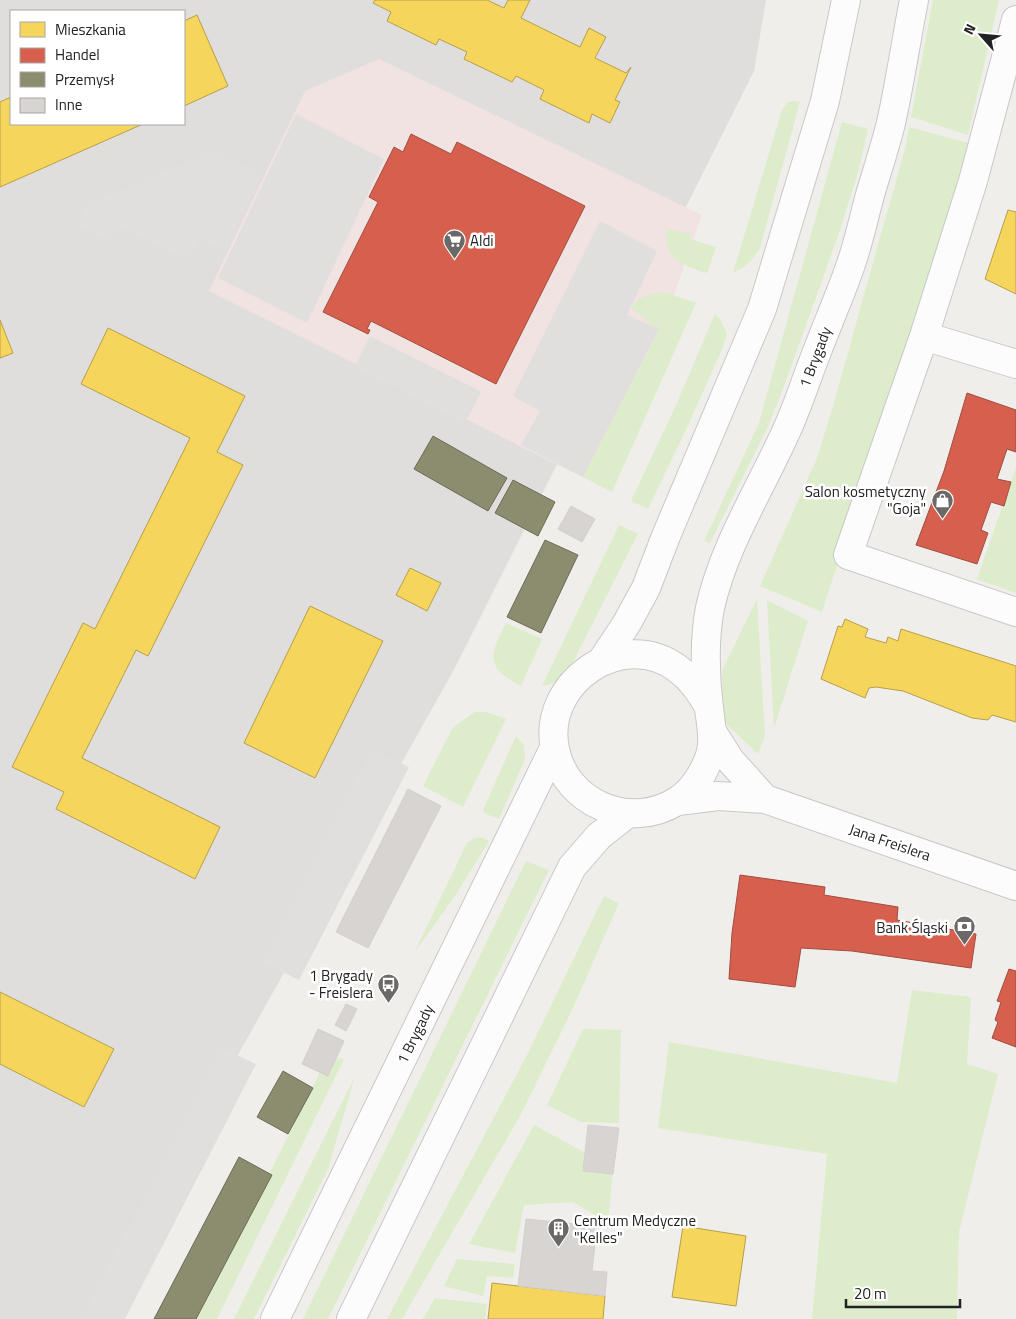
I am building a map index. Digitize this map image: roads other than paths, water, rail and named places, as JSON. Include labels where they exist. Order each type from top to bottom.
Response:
[{"type":"street","points":[[601,662],[627,623],[646,588],[762,309],[825,101],[846,0]]},
{"type":"street","name":"1 Brygady","points":[[711,720],[706,648],[710,609],[724,563],[789,424],[852,261],[891,123],[914,0]]},
{"type":"street","points":[[1016,20],[974,181],[924,336],[848,555],[1016,612]]},
{"type":"street","points":[[924,336],[1016,364]]},
{"type":"street","points":[[626,655],[652,656],[676,667],[696,684],[711,720],[709,759],[697,783],[678,801],[654,812],[627,814],[602,808],[579,794],[564,773],[554,748],[554,722],[563,697],[578,676],[601,662],[626,655]]},
{"type":"street","name":"Jana Freislera","points":[[711,720],[730,760],[765,799]]},
{"type":"street","name":"1 Brygady","points":[[275,1319],[554,748]]},
{"type":"street","name":"Jana Freislera","points":[[678,801],[718,796],[765,799],[1016,886]]},
{"type":"street","points":[[351,1319],[572,867],[599,836],[627,814]]},
{"type":"place","name":"Aldi","points":[[454,259]]},
{"type":"place","name":"Salon kosmetyczny \"Goja\"","points":[[942,519]]},
{"type":"place","name":"Bank Śląski","points":[[964,946]]},
{"type":"place","name":"1 Brygady - Freislera","points":[[389,1003]]},
{"type":"place","name":"Centrum Medyczne \"Kelles\"","points":[[558,1248]]}]
